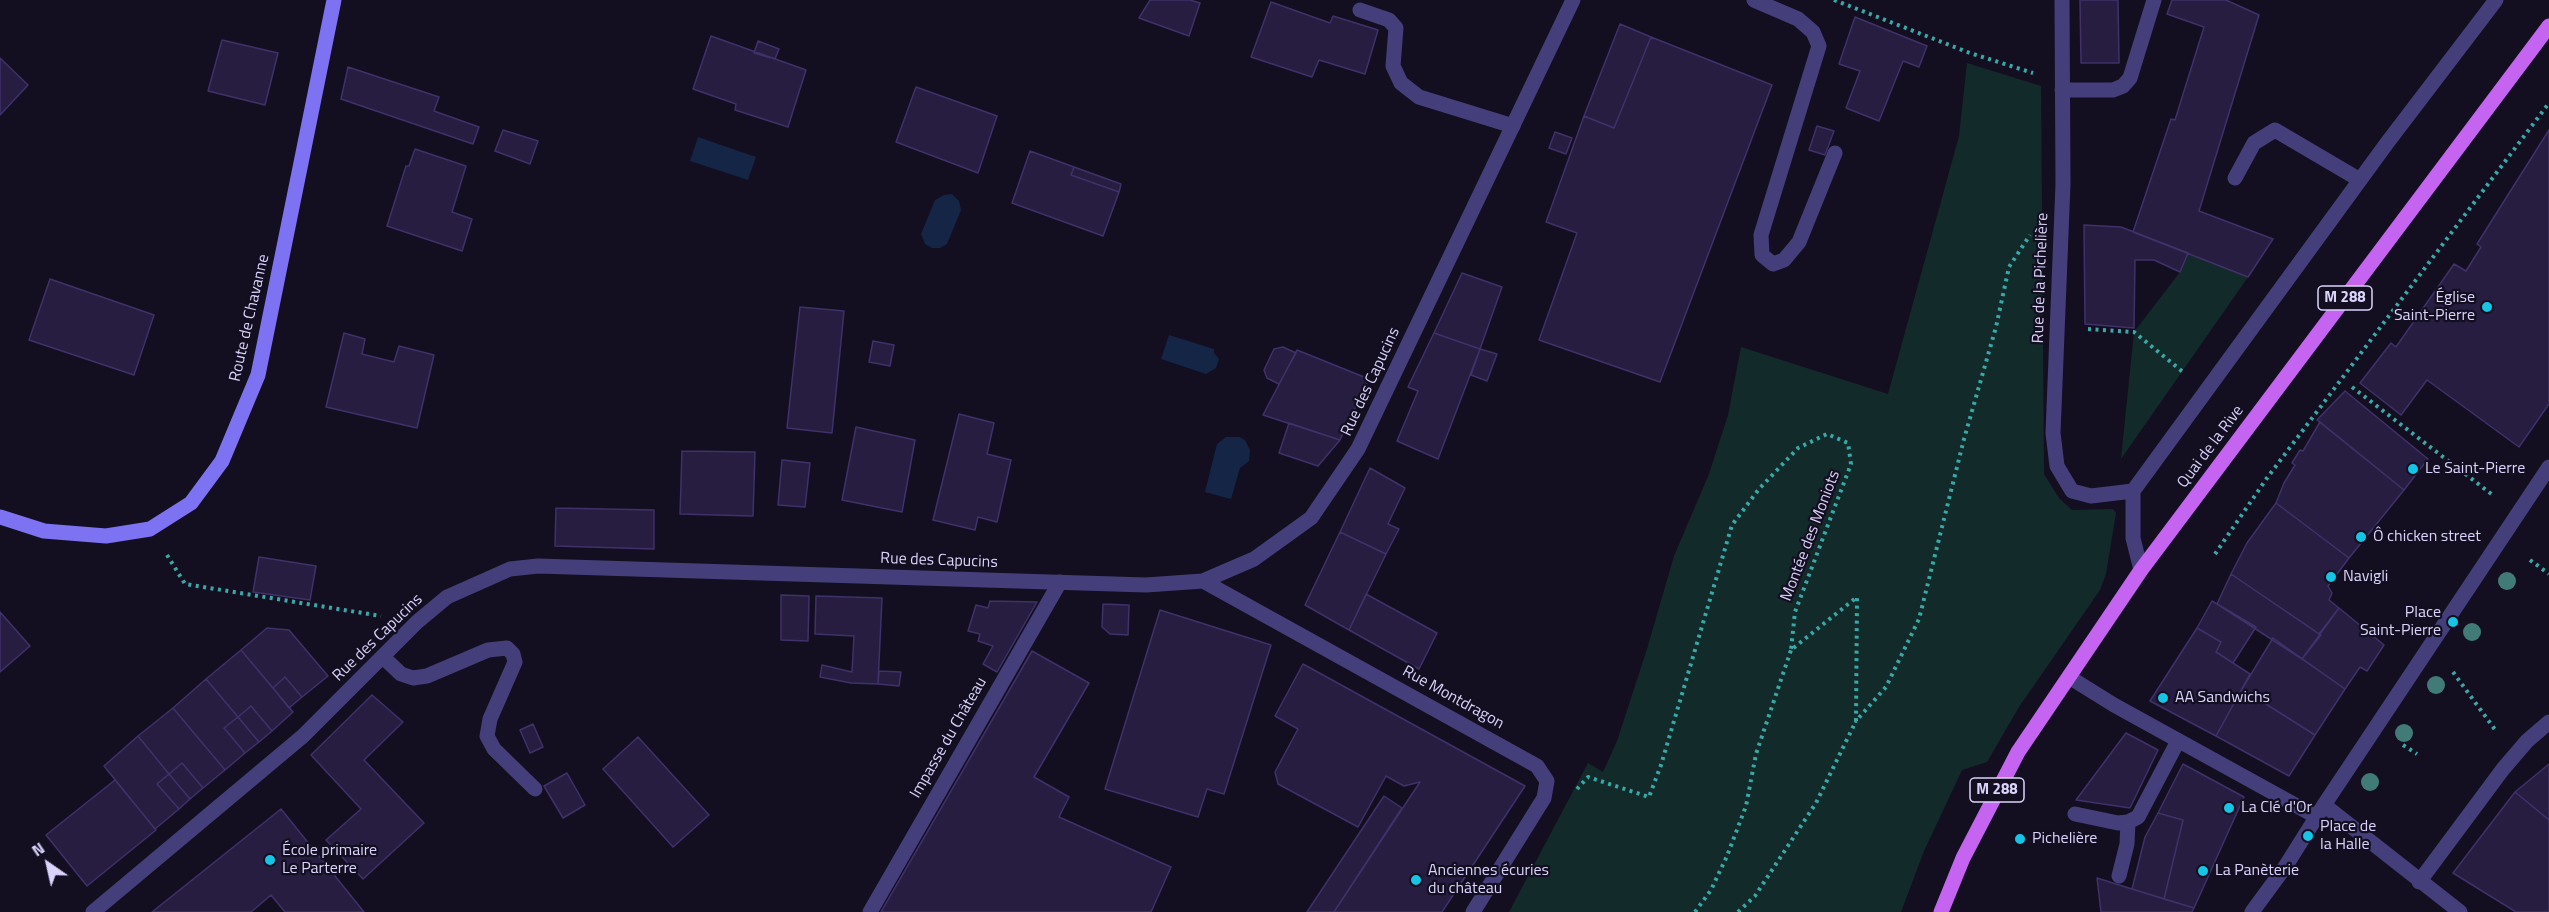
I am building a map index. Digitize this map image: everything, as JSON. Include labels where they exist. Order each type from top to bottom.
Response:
[{"type":"main road","name":"Route de Chavanne","points":[[0,517],[44,531],[106,536],[150,529],[191,503],[222,461],[258,375],[334,0]]},
{"type":"main road","name":"Quai de la Rive","points":[[1941,912],[1972,840],[2018,752],[2141,570],[2549,26]]},
{"type":"street","name":"Rue des Capucins","points":[[93,912],[303,736],[417,622],[447,597],[510,569],[538,566],[1146,585],[1203,581],[1254,559],[1311,518],[1358,449],[1573,0]]},
{"type":"street","points":[[1754,0],[1798,19],[1814,32],[1818,46],[1761,235],[1762,255],[1773,264],[1784,260],[1798,242],[1835,153]]},
{"type":"street","name":"Rue de la Pichelière","points":[[2062,0],[2062,184],[2053,433],[2057,466],[2072,490],[2091,496],[2133,491]]},
{"type":"street","points":[[2061,90],[2113,90],[2123,86],[2130,78],[2154,0]]},
{"type":"street","points":[[2141,570],[2133,538],[2133,491],[2360,180],[2496,0]]},
{"type":"street","points":[[1360,10],[1389,20],[1396,28],[1393,66],[1401,83],[1419,97],[1513,126]]},
{"type":"street","points":[[2235,178],[2254,143],[2275,130],[2360,180]]},
{"type":"street","points":[[2252,912],[2285,867],[2549,467]]},
{"type":"street","name":"Rue Montdragon","points":[[1203,581],[1537,766],[1547,781],[1544,798],[1473,912]]},
{"type":"street","name":"Impasse du Château","points":[[870,912],[1060,582]]},
{"type":"street","points":[[382,657],[401,674],[413,678],[427,676],[488,650],[507,648],[513,654],[515,662],[490,719],[487,736],[494,749],[535,789]]},
{"type":"street","points":[[2069,677],[2178,741],[2320,811],[2460,912]]},
{"type":"street","points":[[2419,882],[2479,799],[2514,756],[2549,722]]},
{"type":"street","points":[[2074,814],[2118,823],[2128,822],[2138,817],[2144,810],[2178,741]]},
{"type":"street","points":[[2119,876],[2127,844],[2128,822]]},
{"type":"path","points":[[1834,0],[1970,53],[2035,74]]},
{"type":"path","points":[[2215,554],[2267,477],[2549,103]]},
{"type":"path","points":[[1738,912],[1755,896],[1816,804],[1856,721],[1886,687],[1919,619],[1964,439],[1996,327],[2009,267],[2033,230]]},
{"type":"path","points":[[2084,329],[2134,333],[2191,378]]},
{"type":"path","points":[[2352,387],[2494,496]]},
{"type":"path","name":"Montée des Moniots","points":[[1576,791],[1587,777],[1649,797],[1661,765],[1732,525],[1759,489],[1798,448],[1827,434],[1848,443],[1851,464],[1795,612],[1791,650]]},
{"type":"path","points":[[150,529],[185,584],[417,622]]},
{"type":"path","points":[[2530,560],[2549,574]]},
{"type":"path","points":[[1695,912],[1711,890],[1746,806],[1756,754],[1791,650],[1857,597],[1856,721]]},
{"type":"path","points":[[2453,672],[2514,756]]},
{"type":"path","points":[[2403,745],[2416,754]]},
{"type":"green space","points":[[1967,63],[2041,86],[2044,474],[2059,498],[2072,510],[2113,509],[2116,513],[2106,574],[2100,590],[2019,707],[1987,762],[1962,770],[1924,851],[1901,912],[1509,912],[1588,763],[1603,772],[1617,741],[1674,556],[1709,474],[1728,415],[1741,347],[1888,394],[1959,136]]},
{"type":"green space","points":[[2188,253],[2248,277],[2121,459],[2134,332],[2180,272]]},
{"type":"water","points":[[698,137],[756,157],[748,180],[690,161]]},
{"type":"water","points":[[952,194],[959,201],[961,210],[947,244],[940,248],[932,248],[925,244],[921,234],[935,200]]},
{"type":"water","points":[[1169,335],[1214,349],[1219,359],[1216,368],[1206,374],[1161,359]]},
{"type":"water","points":[[1226,437],[1239,437],[1245,440],[1250,450],[1249,461],[1240,468],[1231,499],[1205,492],[1217,444]]},
{"type":"building","points":[[1150,0],[1190,0],[1200,3],[1189,36],[1139,18]]},
{"type":"building","points":[[2080,0],[2118,0],[2119,63],[2081,63]]},
{"type":"building","points":[[2172,0],[2226,0],[2259,15],[2199,211],[2273,239],[2248,277],[2133,232],[2171,119],[2175,120],[2204,27],[2167,14]]},
{"type":"building","points":[[1271,2],[1330,23],[1333,16],[1378,30],[1365,74],[1319,60],[1312,77],[1251,57]]},
{"type":"building","points":[[1855,17],[1927,46],[1919,67],[1903,61],[1879,121],[1846,108],[1860,71],[1839,64]]},
{"type":"building","points":[[1620,24],[1651,37],[1614,128],[1584,116]]},
{"type":"building","points":[[711,36],[806,70],[788,127],[735,110],[736,104],[693,89]]},
{"type":"building","points":[[1651,37],[1772,85],[1660,382],[1539,340],[1577,233],[1546,222],[1584,116],[1614,128]]},
{"type":"building","points":[[222,40],[278,53],[265,105],[208,91]]},
{"type":"building","points":[[758,41],[779,49],[775,59],[754,53]]},
{"type":"building","points":[[0,58],[28,85],[0,115]]},
{"type":"building","points":[[348,67],[439,97],[434,111],[479,127],[473,144],[341,99]]},
{"type":"building","points":[[916,87],[997,116],[978,173],[896,142]]},
{"type":"building","points":[[1817,126],[1834,131],[1825,155],[1809,150]]},
{"type":"building","points":[[503,130],[538,141],[530,164],[495,151]]},
{"type":"building","name":"Église Saint-Pierre","points":[[2549,130],[2549,404],[2519,447],[2427,380],[2401,415],[2360,383],[2391,343],[2396,347],[2454,264],[2466,271],[2481,247],[2477,244]]},
{"type":"building","points":[[1555,132],[1572,138],[1566,154],[1549,148]]},
{"type":"building","points":[[415,149],[466,166],[452,212],[472,219],[462,251],[387,226],[406,166],[409,166]]},
{"type":"building","points":[[1030,151],[1074,167],[1071,175],[1119,192],[1103,236],[1012,203]]},
{"type":"building","points":[[1074,167],[1121,184],[1119,192],[1071,175]]},
{"type":"building","points":[[2084,225],[2121,227],[2188,253],[2180,272],[2154,260],[2135,260],[2134,328],[2085,324]]},
{"type":"building","points":[[1462,273],[1502,287],[1480,349],[1434,333]]},
{"type":"building","points":[[50,279],[154,315],[134,375],[29,340]]},
{"type":"building","points":[[800,307],[844,311],[832,433],[787,428]]},
{"type":"building","points":[[344,333],[365,339],[362,354],[394,362],[399,346],[434,355],[417,428],[326,407]]},
{"type":"building","points":[[1434,333],[1480,349],[1438,459],[1397,441],[1418,391],[1408,387]]},
{"type":"building","points":[[873,341],[894,345],[890,366],[869,362]]},
{"type":"building","points":[[1283,347],[1296,353],[1279,384],[1267,378],[1264,370],[1274,349]]},
{"type":"building","points":[[1480,349],[1497,354],[1487,381],[1471,375]]},
{"type":"building","points":[[1297,350],[1369,379],[1340,440],[1263,415]]},
{"type":"building","points":[[2345,391],[2428,459],[2404,490],[2317,420]]},
{"type":"building","points":[[959,414],[994,423],[987,454],[1011,460],[997,522],[978,517],[975,530],[933,520]]},
{"type":"building","points":[[2320,422],[2404,490],[2349,558],[2276,503],[2295,465],[2292,463],[2300,450],[2303,451]]},
{"type":"building","points":[[1289,423],[1340,440],[1318,466],[1279,453]]},
{"type":"building","points":[[856,427],[915,440],[902,512],[842,500]]},
{"type":"building","points":[[682,451],[755,452],[753,516],[680,514]]},
{"type":"building","points":[[782,460],[810,463],[805,507],[778,505]]},
{"type":"building","points":[[1370,468],[1405,488],[1388,524],[1399,529],[1386,554],[1340,532]]},
{"type":"building","points":[[2276,503],[2349,558],[2328,586],[2332,593],[2329,600],[2339,608],[2319,634],[2231,574],[2247,543]]},
{"type":"building","points":[[556,508],[654,510],[654,549],[555,546]]},
{"type":"building","points":[[1340,532],[1386,554],[1349,630],[1305,605]]},
{"type":"building","points":[[259,557],[316,566],[310,600],[253,592]]},
{"type":"building","points":[[2231,574],[2321,635],[2302,659],[2217,604]]},
{"type":"building","points":[[1366,594],[1437,633],[1419,669],[1349,630]]},
{"type":"building","points":[[781,595],[809,596],[808,641],[781,640]]},
{"type":"building","points":[[816,596],[882,598],[878,684],[851,683],[820,677],[822,665],[852,672],[854,636],[815,634]]},
{"type":"building","points":[[990,601],[1037,602],[997,672],[983,664],[993,646],[978,641],[980,634],[968,631],[976,605],[988,608]]},
{"type":"building","points":[[2212,601],[2256,627],[2233,663],[2216,652],[2221,642],[2197,628]]},
{"type":"building","points":[[1103,604],[1129,605],[1128,635],[1110,634],[1102,627]]},
{"type":"building","points":[[2339,608],[2384,645],[2367,671],[2360,667],[2345,689],[2302,659]]},
{"type":"building","points":[[1160,610],[1271,645],[1224,794],[1207,789],[1198,817],[1105,789]]},
{"type":"building","points":[[0,612],[30,646],[0,672]]},
{"type":"building","points":[[267,628],[289,630],[328,676],[302,697],[285,677],[273,688],[241,650]]},
{"type":"building","points":[[2197,628],[2221,642],[2216,652],[2250,674],[2216,736],[2150,701]]},
{"type":"building","points":[[2273,638],[2345,689],[2315,735],[2242,689]]},
{"type":"building","points":[[241,650],[293,712],[272,731],[251,706],[238,717],[206,679]]},
{"type":"building","points":[[1032,651],[1089,683],[1034,777],[1069,797],[1059,817],[1171,867],[1151,912],[881,912]]},
{"type":"building","points":[[1303,664],[1525,786],[1442,912],[1334,912],[1420,782],[1404,786],[1386,776],[1358,827],[1278,784],[1275,772],[1298,729],[1275,716]]},
{"type":"building","points":[[879,671],[901,672],[899,686],[878,684]]},
{"type":"building","points":[[285,677],[302,697],[289,708],[273,688]]},
{"type":"building","points":[[206,679],[238,717],[224,728],[245,753],[225,770],[173,708]]},
{"type":"building","points":[[2242,689],[2315,735],[2289,776],[2216,736]]},
{"type":"building","points":[[372,695],[403,722],[364,760],[424,823],[363,879],[326,840],[361,809],[311,755]]},
{"type":"building","points":[[251,706],[272,731],[259,742],[238,717]]},
{"type":"building","points":[[173,708],[225,770],[203,788],[182,763],[169,774],[138,736]]},
{"type":"building","points":[[238,717],[259,742],[245,753],[224,728]]},
{"type":"building","points":[[533,724],[543,747],[530,753],[520,730]]},
{"type":"building","points":[[2126,733],[2158,750],[2130,808],[2076,800]]},
{"type":"building","points":[[138,736],[169,774],[157,784],[179,809],[155,829],[104,766]]},
{"type":"building","points":[[638,737],[709,815],[673,847],[603,769]]},
{"type":"building","points":[[182,763],[203,788],[190,799],[169,774]]},
{"type":"building","points":[[2183,764],[2244,797],[2194,908],[2164,899],[2183,820],[2158,813]]},
{"type":"building","points":[[2549,764],[2549,820],[2515,792]]},
{"type":"building","points":[[567,773],[585,805],[563,818],[544,786]]},
{"type":"building","points":[[169,774],[190,799],[179,809],[157,784]]},
{"type":"building","points":[[115,780],[156,830],[87,886],[46,835]]},
{"type":"building","points":[[2515,792],[2549,820],[2549,912],[2516,912],[2453,873]]},
{"type":"building","points":[[1384,796],[1402,808],[1334,912],[1307,912]]},
{"type":"building","name":"École primaire Le Parterre","points":[[281,809],[364,912],[285,912],[271,895],[251,912],[152,912]]},
{"type":"building","points":[[2158,813],[2183,820],[2164,899],[2132,889],[2145,837]]},
{"type":"building","points":[[2097,878],[2194,908],[2192,912],[2101,912]]},
{"type":"place","name":"Église Saint-Pierre","points":[[2487,307]]},
{"type":"place","name":"Le Saint-Pierre","points":[[2413,469]]},
{"type":"place","name":"Ô chicken street","points":[[2361,537]]},
{"type":"place","name":"Navigli","points":[[2331,577]]},
{"type":"place","name":"Place Saint-Pierre","points":[[2453,622]]},
{"type":"place","name":"AA Sandwichs","points":[[2163,698]]},
{"type":"place","name":"La Clé d'Or","points":[[2229,808]]},
{"type":"place","name":"Place de la Halle","points":[[2308,836]]},
{"type":"place","name":"Pichelière","points":[[2020,839]]},
{"type":"place","name":"École primaire Le Parterre","points":[[270,860]]},
{"type":"place","name":"La Panèterie","points":[[2203,871]]},
{"type":"place","name":"Anciennes écuries du château","points":[[1416,880]]}]
